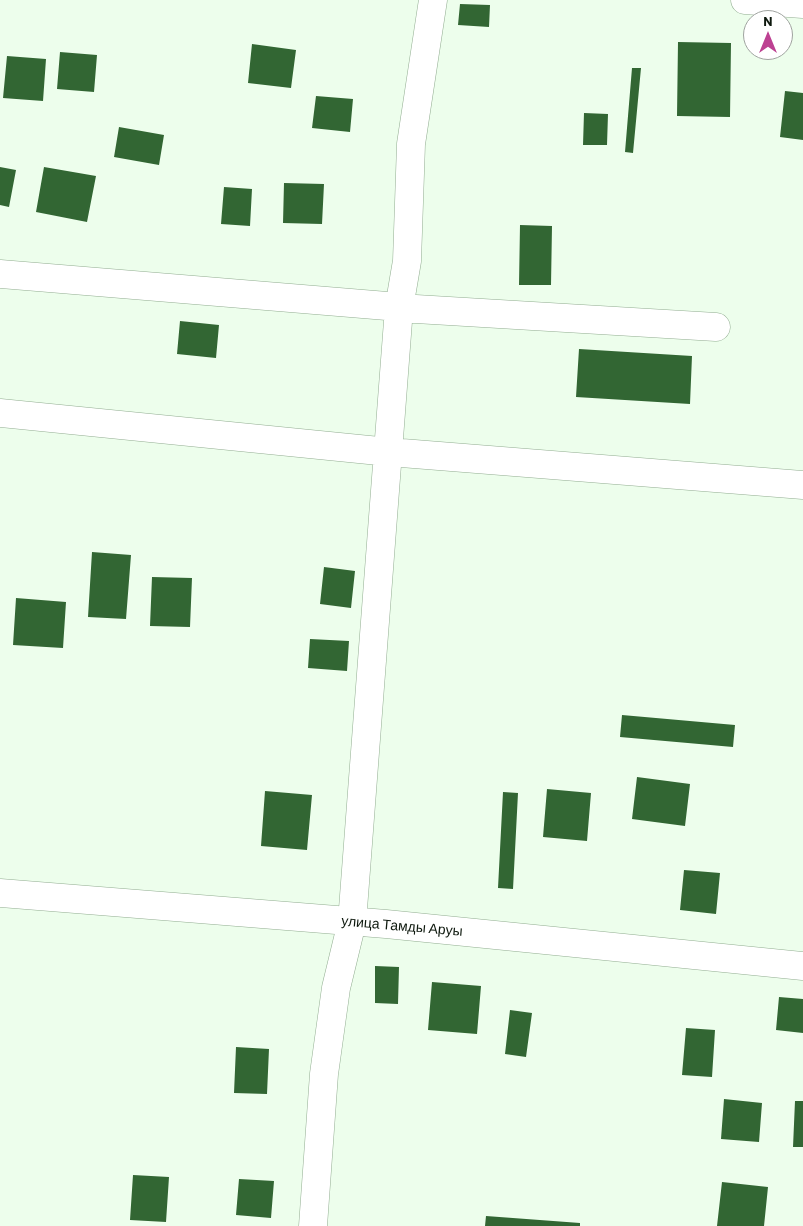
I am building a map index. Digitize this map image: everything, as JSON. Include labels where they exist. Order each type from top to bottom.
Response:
[{"type":"street","points":[[313,1226],[324,1074],[336,988],[352,922],[399,308],[407,261],[411,144],[433,0]]},
{"type":"street","points":[[745,0],[803,4]]},
{"type":"street","points":[[0,274],[399,308],[716,327]]},
{"type":"street","points":[[0,413],[389,452],[803,485]]},
{"type":"street","name":"улица Тамды Аруы","points":[[0,893],[352,922],[803,966]]},
{"type":"building","points":[[460,4],[490,5],[489,27],[458,25]]},
{"type":"building","points":[[678,42],[731,43],[730,117],[677,116]]},
{"type":"building","points":[[252,44],[296,50],[291,88],[248,83]]},
{"type":"building","points":[[60,52],[97,55],[94,92],[57,89]]},
{"type":"building","points":[[7,56],[46,59],[43,101],[3,98]]},
{"type":"building","points":[[632,68],[641,68],[633,153],[625,152]]},
{"type":"building","points":[[785,91],[803,93],[803,140],[780,137]]},
{"type":"building","points":[[316,96],[353,99],[350,132],[312,128]]},
{"type":"building","points":[[584,113],[608,114],[607,145],[583,145]]},
{"type":"building","points":[[119,127],[164,135],[159,165],[114,157]]},
{"type":"building","points":[[0,167],[16,170],[9,207],[0,205]]},
{"type":"building","points":[[44,167],[96,176],[87,222],[36,212]]},
{"type":"building","points":[[284,183],[324,184],[322,224],[283,223]]},
{"type":"building","points":[[224,187],[252,189],[250,226],[221,224]]},
{"type":"building","points":[[520,225],[552,226],[551,285],[519,285]]},
{"type":"building","points":[[180,321],[219,325],[216,358],[177,354]]},
{"type":"building","points":[[579,349],[692,356],[690,404],[576,397]]},
{"type":"building","points":[[92,552],[131,555],[126,619],[88,617]]},
{"type":"building","points":[[324,567],[355,571],[351,608],[320,604]]},
{"type":"building","points":[[152,577],[192,578],[190,627],[150,626]]},
{"type":"building","points":[[16,598],[66,602],[63,648],[13,645]]},
{"type":"building","points":[[310,639],[349,641],[347,671],[308,668]]},
{"type":"building","points":[[622,715],[735,725],[733,747],[620,737]]},
{"type":"building","points":[[637,777],[690,784],[685,826],[632,819]]},
{"type":"building","points":[[547,789],[591,793],[587,841],[543,837]]},
{"type":"building","points":[[265,791],[312,795],[307,850],[261,846]]},
{"type":"building","points":[[503,792],[518,793],[513,889],[498,888]]},
{"type":"building","points":[[684,870],[720,873],[716,914],[680,910]]},
{"type":"building","points":[[375,966],[399,967],[398,1004],[375,1003]]},
{"type":"building","points":[[432,982],[481,986],[477,1034],[428,1030]]},
{"type":"building","points":[[779,997],[803,999],[803,1033],[776,1030]]},
{"type":"building","points":[[510,1010],[532,1013],[526,1057],[505,1054]]},
{"type":"building","points":[[686,1028],[715,1030],[712,1077],[682,1075]]},
{"type":"building","points":[[236,1047],[269,1049],[267,1094],[234,1093]]},
{"type":"building","points":[[724,1099],[762,1103],[759,1142],[721,1139]]},
{"type":"building","points":[[795,1101],[803,1101],[803,1147],[793,1147]]},
{"type":"building","points":[[133,1175],[169,1177],[166,1222],[130,1220]]},
{"type":"building","points":[[239,1179],[274,1181],[271,1218],[236,1215]]},
{"type":"building","points":[[722,1182],[768,1187],[764,1226],[717,1226]]},
{"type":"building","points":[[486,1216],[580,1223],[580,1226],[485,1226]]}]
